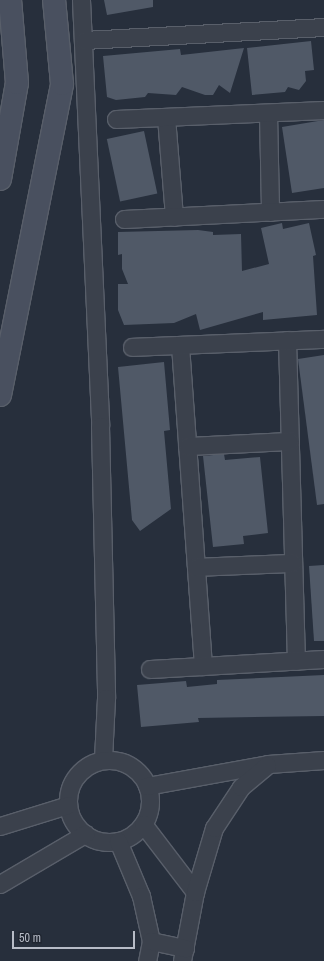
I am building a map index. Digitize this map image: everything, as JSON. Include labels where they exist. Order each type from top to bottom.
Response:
[{"type":"street","points":[[0,179],[17,83],[10,0]]},
{"type":"street","points":[[0,395],[62,84],[54,0]]},
{"type":"street","points":[[81,0],[84,40],[100,426],[106,698],[104,760]]},
{"type":"street","points":[[84,40],[324,27]]},
{"type":"street","points":[[116,119],[324,110]]},
{"type":"street","points":[[268,113],[270,212]]},
{"type":"street","points":[[166,117],[174,217]]},
{"type":"street","points":[[124,219],[324,209]]},
{"type":"street","points":[[132,347],[324,339]]},
{"type":"street","points":[[287,340],[296,661]]},
{"type":"street","points":[[180,345],[203,666]]},
{"type":"street","points":[[187,446],[290,441]]},
{"type":"street","points":[[196,567],[293,563]]},
{"type":"street","points":[[150,669],[324,659]]},
{"type":"street","points":[[104,760],[126,764],[136,770],[147,786],[150,801],[143,824],[118,840],[102,842],[85,834],[74,823],[68,805],[74,778],[87,766],[104,760]]},
{"type":"street","points":[[147,786],[268,764],[324,760]]},
{"type":"street","points":[[151,941],[184,955],[195,892],[214,828],[241,787],[268,764]]},
{"type":"street","points":[[0,826],[68,805]]},
{"type":"street","points":[[143,824],[195,892]]},
{"type":"street","points":[[0,884],[85,834]]},
{"type":"street","points":[[118,840],[141,896],[151,941],[147,961]]},
{"type":"building","points":[[104,0],[153,0],[153,7],[107,15]]},
{"type":"building","points":[[311,41],[314,70],[305,71],[306,81],[299,90],[288,87],[285,92],[252,95],[247,48]]},
{"type":"building","points":[[244,48],[230,93],[219,85],[213,95],[205,95],[182,87],[176,95],[148,93],[145,97],[116,100],[107,97],[103,56],[180,49],[181,55]]},
{"type":"building","points":[[324,120],[324,188],[292,193],[282,127]]},
{"type":"building","points":[[144,131],[157,194],[120,202],[107,139]]},
{"type":"building","points":[[282,223],[283,229],[309,223],[316,255],[313,256],[317,315],[263,320],[263,312],[200,330],[196,314],[174,323],[124,325],[118,310],[118,284],[128,284],[122,269],[122,254],[118,255],[118,232],[198,230],[213,232],[213,235],[241,234],[242,271],[269,264],[261,228]]},
{"type":"building","points":[[324,355],[324,504],[317,505],[298,359]]},
{"type":"building","points":[[164,362],[170,430],[164,431],[171,509],[140,531],[132,520],[118,367]]},
{"type":"building","points":[[224,454],[225,460],[260,457],[268,533],[243,536],[244,544],[213,547],[203,456]]},
{"type":"building","points":[[324,565],[324,641],[314,641],[309,566]]},
{"type":"building","points":[[324,675],[324,716],[198,718],[199,722],[141,727],[137,685],[186,681],[187,687],[217,684],[217,680]]}]
